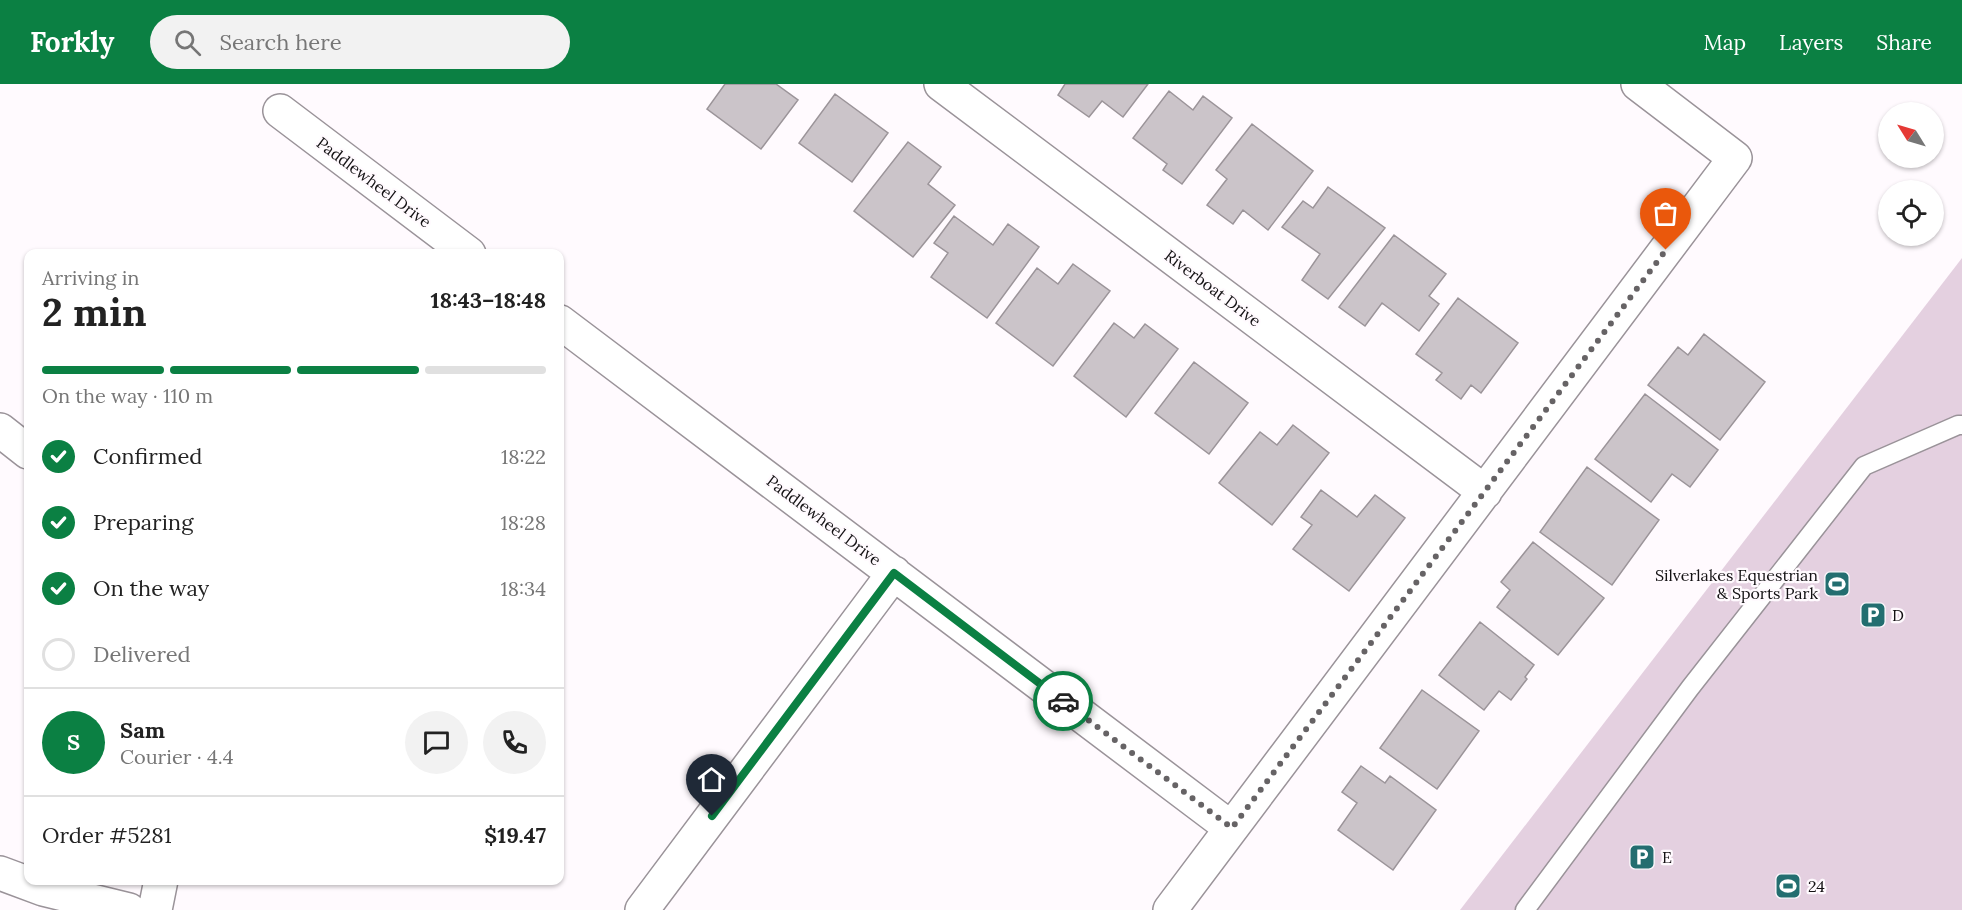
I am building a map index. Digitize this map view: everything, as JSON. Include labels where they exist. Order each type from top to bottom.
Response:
[{"type":"street","name":"Riverboat Drive","points":[[941,84],[1485,492]]},
{"type":"street","points":[[1170,910],[1735,158],[1638,84]]},
{"type":"street","name":"Paddlewheel Drive","points":[[280,111],[462,249]]},
{"type":"street","name":"Paddlewheel Drive","points":[[564,325],[1232,828]]},
{"type":"street","points":[[0,430],[24,449]]},
{"type":"street","points":[[642,910],[894,573]]},
{"type":"street","points":[[0,873],[24,882]]},
{"type":"street","points":[[32,885],[129,910]]},
{"type":"street","points":[[154,910],[160,885]]},
{"type":"lane","points":[[1525,910],[1690,688],[1864,466],[1962,425]]},
{"type":"shaded area","name":"Silverlakes Equestrian & Sports Park","points":[[1962,258],[1962,910],[1460,910]]},
{"type":"building","points":[[725,84],[776,84],[798,100],[761,149],[707,109]]},
{"type":"building","points":[[1065,84],[1148,84],[1123,117],[1102,101],[1089,117],[1058,95]]},
{"type":"building","points":[[1169,91],[1193,110],[1203,96],[1232,118],[1182,184],[1163,170],[1167,164],[1133,138]]},
{"type":"building","points":[[835,94],[888,133],[852,182],[799,143]]},
{"type":"building","points":[[1252,124],[1313,171],[1268,230],[1243,210],[1233,224],[1207,205],[1227,179],[1216,170]]},
{"type":"building","points":[[908,142],[941,167],[928,184],[955,205],[913,257],[854,211]]},
{"type":"building","points":[[1328,187],[1385,228],[1328,299],[1302,280],[1320,254],[1282,227],[1303,201],[1313,208]]},
{"type":"building","points":[[954,216],[993,245],[1008,224],[1039,247],[987,318],[931,277],[948,253],[934,243]]},
{"type":"building","points":[[1394,235],[1446,274],[1429,296],[1439,304],[1419,331],[1382,303],[1365,326],[1339,307]]},
{"type":"building","points":[[1073,264],[1110,291],[1053,366],[996,323],[1037,268],[1058,284]]},
{"type":"building","points":[[1458,298],[1518,343],[1481,393],[1471,385],[1461,399],[1436,380],[1442,373],[1416,354]]},
{"type":"building","points":[[1114,323],[1134,338],[1145,324],[1178,349],[1126,417],[1074,376]]},
{"type":"building","points":[[1704,334],[1765,382],[1720,440],[1648,385],[1678,347],[1688,355]]},
{"type":"building","points":[[1194,362],[1248,403],[1209,454],[1155,413]]},
{"type":"building","points":[[1645,394],[1718,450],[1690,487],[1672,474],[1651,502],[1595,459]]},
{"type":"building","points":[[1293,425],[1329,453],[1272,525],[1219,483],[1260,432],[1277,445]]},
{"type":"building","points":[[1587,467],[1659,520],[1612,585],[1540,532]]},
{"type":"building","points":[[1321,490],[1357,517],[1375,495],[1405,518],[1349,591],[1293,549],[1312,525],[1301,517]]},
{"type":"building","points":[[1533,542],[1604,598],[1558,655],[1497,607],[1510,590],[1501,582]]},
{"type":"building","points":[[1480,622],[1534,665],[1525,677],[1527,679],[1511,700],[1499,691],[1484,710],[1439,675]]},
{"type":"building","points":[[1422,690],[1479,731],[1437,789],[1380,748]]},
{"type":"building","points":[[1361,766],[1385,783],[1390,776],[1436,810],[1393,870],[1338,830],[1357,803],[1342,792]]},
{"type":"way so far","points":[[1063,701],[1232,828],[1666,250]]},
{"type":"place","name":"Silverlakes Equestrian & Sports Park","points":[[1837,584]]},
{"type":"place","name":"D","points":[[1873,615]]},
{"type":"place","name":"E","points":[[1642,857]]},
{"type":"place","name":"24","points":[[1788,886]]},
{"type":"route","points":[[712,816],[894,573],[1063,701]]}]
